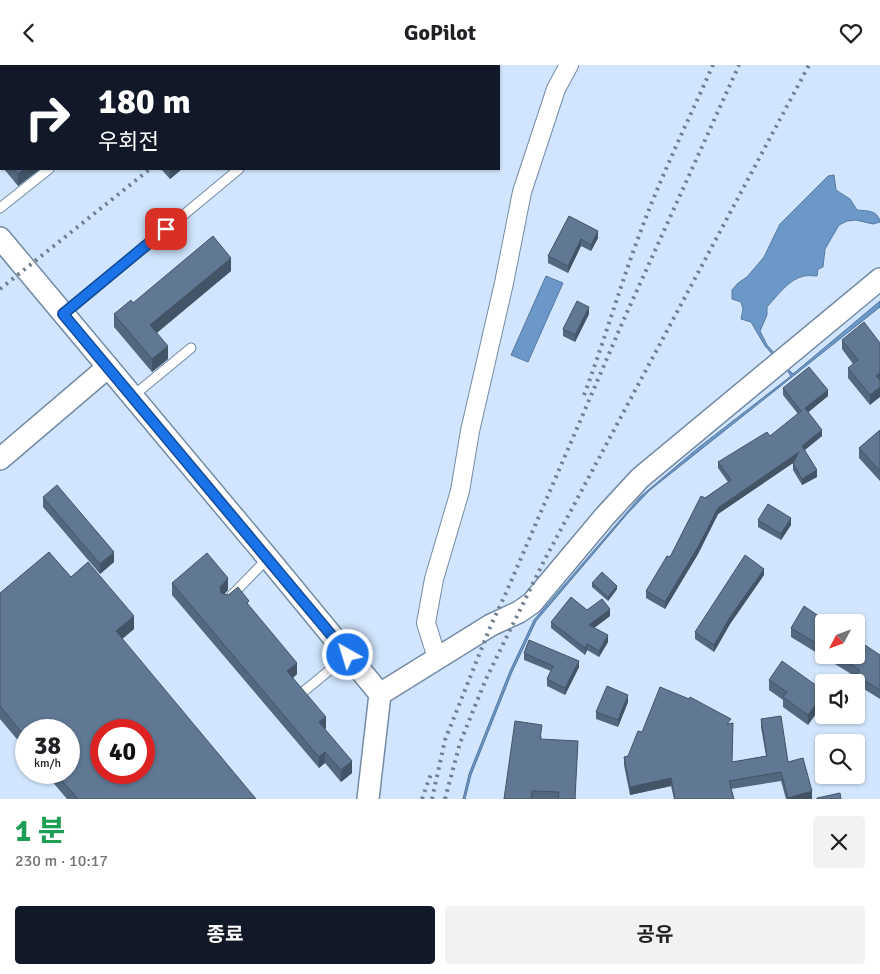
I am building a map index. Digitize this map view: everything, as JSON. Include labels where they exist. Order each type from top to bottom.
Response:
[{"type":"street","points":[[437,658],[426,623],[434,579],[460,491],[470,431],[504,283],[522,192],[556,89],[569,65]]},
{"type":"street","points":[[0,239],[268,557],[380,694],[368,799]]},
{"type":"street","points":[[380,694],[491,625],[519,612],[532,603],[605,516],[640,479],[880,279]]},
{"type":"street","points":[[0,459],[108,367]]},
{"type":"lane","points":[[0,208],[48,170]]},
{"type":"lane","points":[[63,314],[238,170]]},
{"type":"lane","points":[[132,397],[191,348]]},
{"type":"lane","points":[[226,601],[268,557]]},
{"type":"lane","points":[[304,692],[348,655]]},
{"type":"water","points":[[834,175],[836,190],[850,199],[857,210],[868,211],[877,215],[880,222],[873,224],[856,220],[847,221],[839,225],[825,249],[823,267],[818,269],[817,276],[804,276],[793,281],[767,307],[767,315],[760,331],[767,345],[776,355],[774,356],[765,346],[751,322],[741,319],[743,309],[741,302],[732,299],[732,290],[747,277],[764,257],[780,224],[828,176]]},
{"type":"water","points":[[546,276],[563,283],[528,362],[511,355]]},
{"type":"water","points":[[880,301],[880,307],[650,490],[536,621],[512,672],[471,775],[465,799],[463,799],[469,774],[510,671],[534,620],[640,497],[698,448],[791,376],[788,369],[793,374]]},
{"type":"building","points":[[15,170],[24,170],[18,174]]},
{"type":"building","points":[[569,216],[598,231],[591,245],[581,239],[568,266],[548,256]]},
{"type":"building","points":[[213,236],[231,258],[150,325],[168,346],[152,359],[114,314],[131,300],[133,303]]},
{"type":"building","points":[[577,301],[589,307],[575,335],[563,329]]},
{"type":"building","points":[[864,322],[880,343],[880,373],[876,376],[880,380],[880,387],[870,395],[848,368],[858,360],[842,340]]},
{"type":"building","points":[[809,367],[828,390],[805,408],[822,430],[802,446],[817,470],[802,479],[793,463],[799,452],[718,508],[698,547],[665,602],[646,591],[667,556],[670,557],[701,496],[705,498],[731,480],[718,462],[767,432],[770,436],[801,411],[783,388]]},
{"type":"building","points":[[880,430],[880,471],[859,448]]},
{"type":"building","points":[[57,485],[114,552],[100,564],[43,497]]},
{"type":"building","points":[[768,504],[791,518],[781,534],[758,520]]},
{"type":"building","points":[[49,552],[71,577],[88,562],[134,616],[116,631],[256,799],[78,799],[65,784],[80,784],[80,719],[15,719],[15,724],[0,706],[0,593]]},
{"type":"building","points":[[207,553],[228,578],[220,587],[221,593],[228,595],[238,587],[249,601],[247,603],[297,663],[287,671],[326,717],[319,722],[352,761],[341,770],[325,752],[319,757],[172,583]]},
{"type":"building","points":[[745,555],[764,569],[730,617],[714,645],[695,632]]},
{"type":"building","points":[[602,572],[617,586],[608,597],[592,583]]},
{"type":"building","points":[[571,597],[587,610],[602,599],[610,609],[589,625],[608,635],[599,651],[587,644],[585,648],[551,622]]},
{"type":"building","points":[[804,606],[816,614],[815,643],[791,628]]},
{"type":"building","points":[[529,640],[579,661],[565,688],[547,679],[553,666],[524,653]]},
{"type":"building","points":[[865,645],[880,655],[880,690],[865,681],[865,674],[857,674],[860,670],[850,664],[865,664]]},
{"type":"building","points":[[782,661],[815,685],[815,705],[808,715],[783,697],[787,692],[769,680]]},
{"type":"building","points":[[607,686],[628,695],[618,720],[596,712]]},
{"type":"building","points":[[660,687],[689,699],[690,697],[731,719],[727,724],[733,723],[732,762],[767,756],[761,719],[781,716],[788,762],[803,758],[812,791],[788,798],[781,772],[729,781],[734,799],[675,799],[671,778],[630,787],[624,757],[628,756],[638,731],[642,732]]},
{"type":"building","points":[[515,721],[542,725],[540,739],[578,741],[575,799],[558,799],[559,792],[532,791],[531,799],[504,799]]},
{"type":"building","points":[[840,793],[841,799],[817,799],[817,798]]},
{"type":"railway","points":[[584,395],[648,212],[713,65]]},
{"type":"railway","points":[[432,799],[445,740],[491,625],[624,319],[739,65]]},
{"type":"railway","points":[[445,799],[460,743],[486,679],[544,561],[809,65]]},
{"type":"railway","points":[[0,289],[149,170]]},
{"type":"railway","points":[[422,799],[432,771]]},
{"type":"route","points":[[166,229],[63,314],[348,655]]}]
